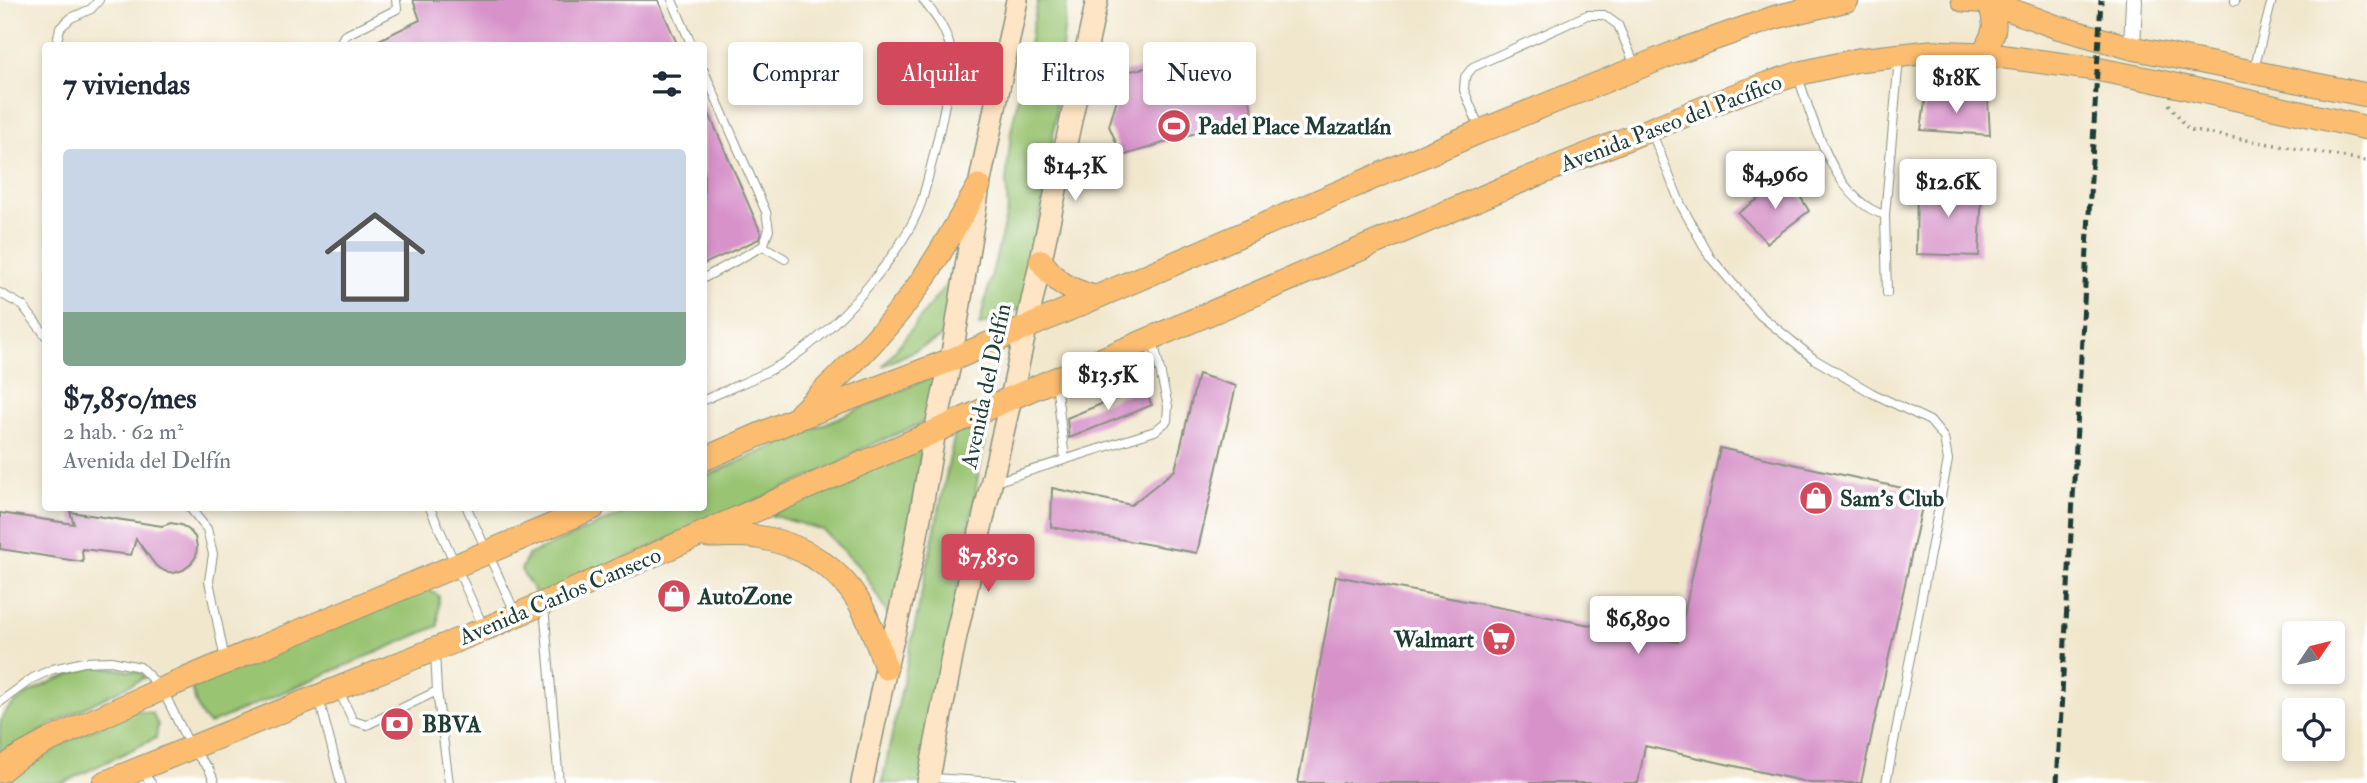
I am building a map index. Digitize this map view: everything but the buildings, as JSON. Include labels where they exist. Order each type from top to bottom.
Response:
[{"type":"main road","points":[[707,459],[793,421],[951,360],[1481,131],[1637,68],[1776,17],[1817,4],[1847,0]]},
{"type":"main road","points":[[1963,0],[1989,2],[2132,48],[2367,95]]},
{"type":"main road","points":[[1983,54],[1995,29],[1995,18],[1989,2]]},
{"type":"main road","name":"Avenida Paseo del Pacífico","points":[[1012,398],[1504,188],[1746,91],[1797,74],[1858,60],[1930,52],[1983,54],[2096,69],[2367,128]]},
{"type":"main road","points":[[793,421],[867,349],[908,300],[940,254],[979,186]]},
{"type":"main road","points":[[1041,261],[1061,284],[1094,297]]},
{"type":"main road","name":"Avenida Carlos Canseco","points":[[104,783],[145,776],[191,748],[485,629],[1012,398]]},
{"type":"main road","points":[[0,771],[48,741],[162,689],[586,511]]},
{"type":"main road","points":[[702,536],[756,537],[779,542],[833,569],[860,604],[886,668]]},
{"type":"street","name":"Avenida del Delfín","points":[[862,783],[914,552],[935,431],[951,360],[979,186],[1017,0]]},
{"type":"street","name":"Avenida del Delfín","points":[[928,780],[956,636],[1012,398],[1025,326],[1097,0]]},
{"type":"street","points":[[2132,48],[2134,0]]},
{"type":"lane","points":[[57,42],[60,28],[71,18],[91,9],[99,0]]},
{"type":"lane","points":[[341,42],[344,36],[397,9],[396,0]]},
{"type":"lane","points":[[672,0],[690,42]]},
{"type":"lane","points":[[707,399],[800,352],[859,295],[904,239],[923,197],[950,71],[951,49],[940,20],[923,0]]},
{"type":"lane","points":[[2253,72],[2272,0]]},
{"type":"lane","points":[[1481,131],[1464,90],[1465,77],[1473,67],[1587,15],[1604,15],[1618,25],[1637,68]]},
{"type":"lane","points":[[1887,293],[1885,215],[1900,56]]},
{"type":"lane","points":[[1797,74],[1818,134],[1838,176],[1860,203],[1885,215]]},
{"type":"lane","points":[[707,78],[766,212],[769,230],[763,246],[707,276]]},
{"type":"lane","points":[[1650,130],[1681,205],[1710,257],[1760,315],[1814,359],[1871,393],[1930,421],[1944,438],[1948,460],[1886,783]]},
{"type":"lane","points":[[763,246],[785,259]]},
{"type":"lane","points":[[0,293],[23,306],[42,331]]},
{"type":"lane","points":[[992,483],[1156,431],[1167,421],[1168,406],[1152,338]]},
{"type":"lane","points":[[1055,379],[1065,460]]},
{"type":"lane","points":[[192,511],[206,529],[212,554],[209,581],[225,663]]},
{"type":"lane","points":[[431,511],[485,629]]},
{"type":"lane","points":[[468,511],[516,615]]},
{"type":"lane","points":[[544,603],[559,783]]},
{"type":"lane","points":[[434,649],[449,783]]},
{"type":"lane","points":[[0,702],[33,678],[53,669],[84,662],[111,661],[140,667],[162,689],[191,748],[209,769],[215,783]]},
{"type":"lane","points":[[328,692],[354,721],[367,725],[437,691]]},
{"type":"lane","points":[[328,692],[341,783]]},
{"type":"lane","points":[[928,780],[1015,783]]},
{"type":"path","points":[[2152,80],[2189,130],[2367,161]]},
{"type":"green space","points":[[1038,0],[1067,0],[1063,42],[1029,42]]},
{"type":"green space","points":[[1017,103],[1017,105],[1056,105],[1051,157],[1022,308],[979,326],[1008,208],[1006,182]]},
{"type":"green space","points":[[961,265],[950,333],[883,366]]},
{"type":"green space","points":[[940,373],[934,418],[857,451],[839,464],[538,597],[521,570],[528,555],[628,511],[707,511],[707,476]]},
{"type":"green space","points":[[989,417],[922,783],[882,783],[955,433]]},
{"type":"green space","points":[[924,442],[892,622],[863,571],[823,530],[770,515]]},
{"type":"green space","points":[[422,586],[439,596],[438,626],[209,724],[202,717],[190,681]]},
{"type":"green space","points":[[95,666],[138,672],[146,677],[54,723],[0,757],[0,724],[14,704],[40,687]]},
{"type":"green space","points":[[132,710],[152,713],[158,725],[156,738],[63,783],[1,783],[35,757]]},
{"type":"railway","points":[[2057,783],[2101,0]]},
{"type":"place","name":"Padel Place Mazatlán","points":[[1174,126]]},
{"type":"place","name":"Sam's Club","points":[[1816,498]]},
{"type":"place","name":"AutoZone","points":[[674,596]]},
{"type":"place","name":"Walmart","points":[[1499,639]]},
{"type":"place","name":"BBVA","points":[[397,724]]}]
